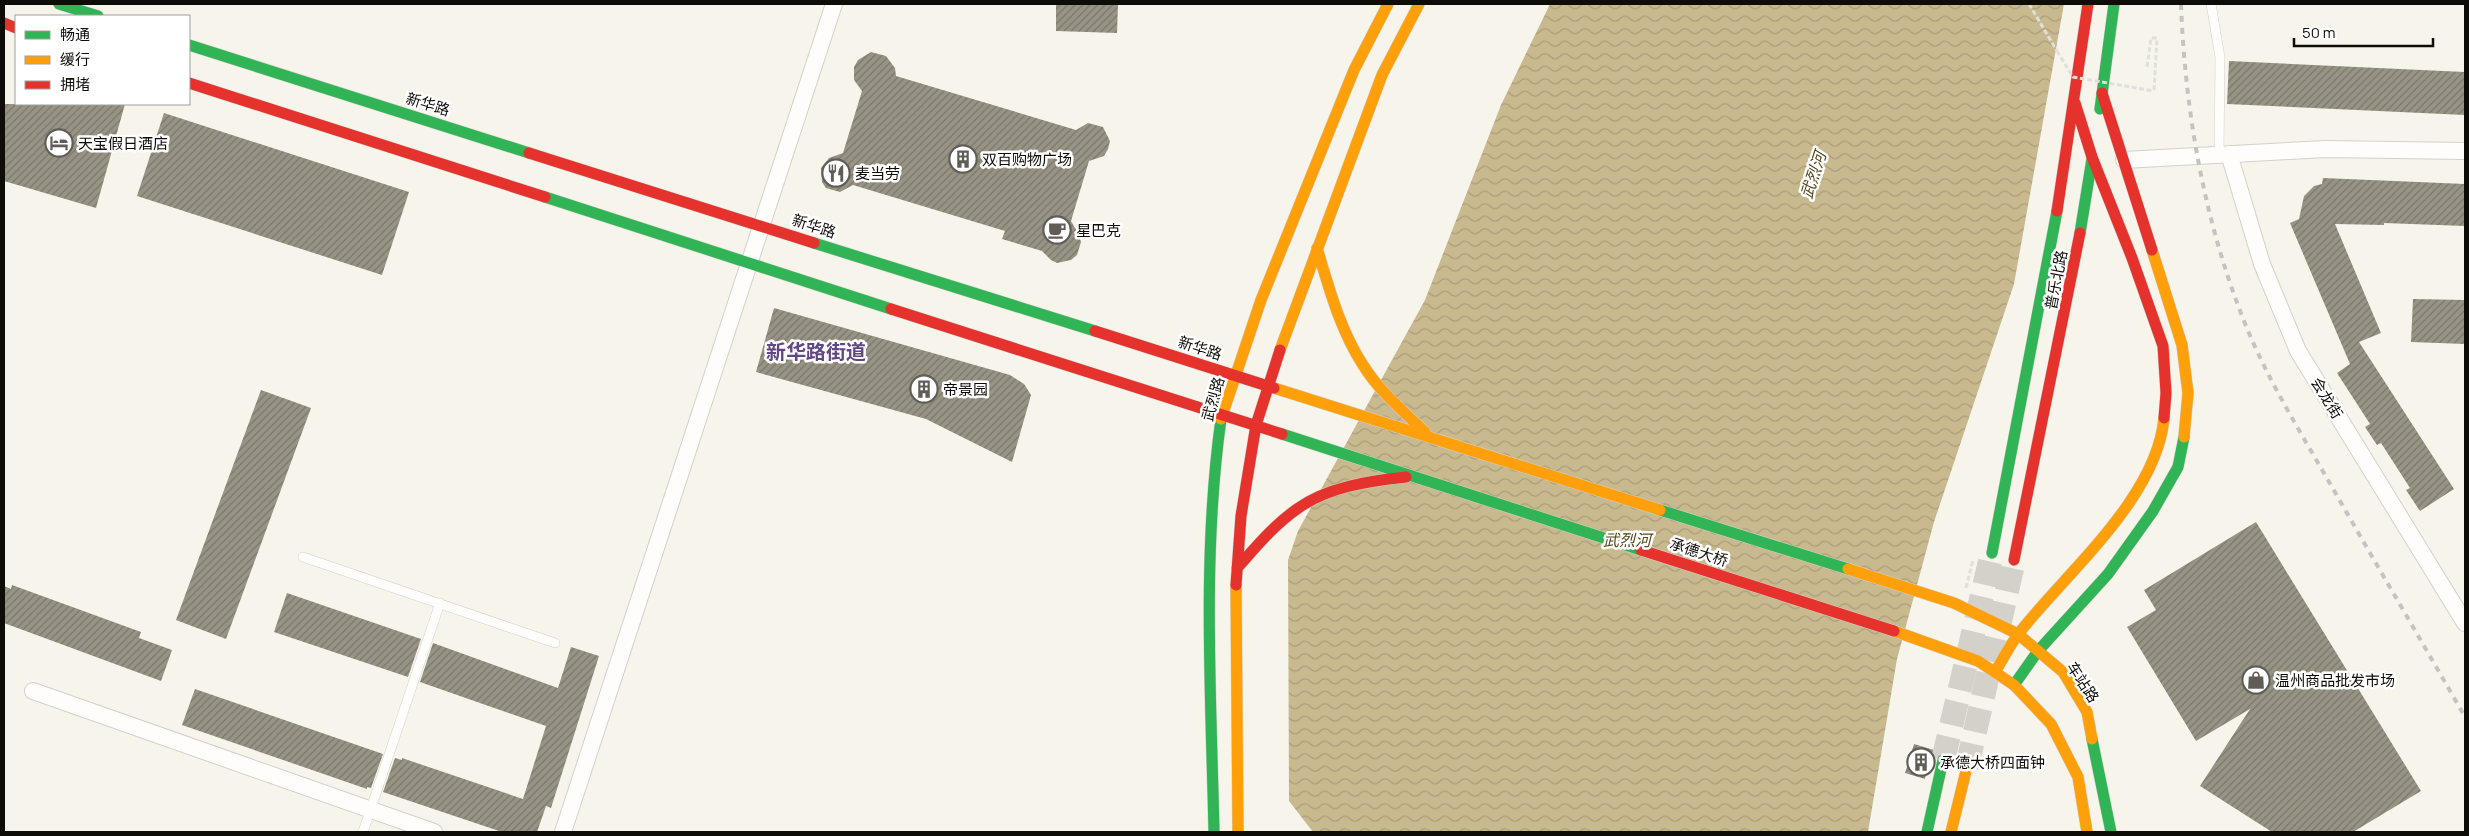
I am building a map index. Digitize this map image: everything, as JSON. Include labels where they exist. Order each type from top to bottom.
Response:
[{"type":"main road","points":[[59,4],[95,15]]},
{"type":"main road","name":"武烈路","points":[[1214,832],[1209,584],[1215,463],[1222,414],[1261,300],[1354,70],[1388,4]]},
{"type":"main road","points":[[1238,832],[1237,568],[1241,516],[1256,425],[1317,248],[1382,75],[1420,4]]},
{"type":"main road","name":"普乐北路","points":[[1992,553],[2049,262],[2075,103],[2088,4]]},
{"type":"main road","name":"普乐北路","points":[[2014,560],[2075,267],[2114,4]]},
{"type":"main road","name":"新华路","points":[[190,45],[1345,411],[1430,436]]},
{"type":"main road","points":[[190,83],[1418,476]]},
{"type":"main road","points":[[2014,686],[2038,651],[2108,574],[2153,511],[2178,467],[2184,436],[2188,393],[2182,346],[2102,93]]},
{"type":"main road","points":[[2075,103],[2092,157],[2132,258],[2163,346],[2166,393],[2163,428],[2157,452],[2148,472],[2107,532],[2018,634],[1995,672],[2014,686],[2051,724],[2078,777],[2087,832]]},
{"type":"main road","points":[[1317,248],[1332,296],[1356,354],[1384,394],[1430,436]]},
{"type":"main road","name":"承德大桥","points":[[1430,436],[1954,603]]},
{"type":"main road","points":[[1237,568],[1267,534],[1306,503],[1370,480],[1418,476]]},
{"type":"main road","name":"承德大桥","points":[[1418,476],[1943,646],[1978,661],[1995,672]]},
{"type":"main road","name":"车站路","points":[[1954,603],[2018,634],[2063,672],[2087,712],[2111,832]]},
{"type":"main road","points":[[1927,832],[1944,760]]},
{"type":"main road","points":[[1951,832],[1967,767]]},
{"type":"street","points":[[563,832],[834,4]]},
{"type":"street","points":[[2124,160],[2325,149],[2465,151]]},
{"type":"street","name":"会龙街","points":[[2224,155],[2262,264],[2298,351],[2465,623]]},
{"type":"street","points":[[33,692],[434,832]]},
{"type":"lane","points":[[2211,4],[2220,57],[2224,155]]},
{"type":"lane","points":[[304,557],[555,643]]},
{"type":"lane","points":[[363,832],[440,603]]},
{"type":"path","points":[[2030,4],[2073,77],[2154,91],[2157,38],[2151,38],[2147,67]]},
{"type":"water","name":"武烈河","points":[[1550,4],[2064,4],[2014,284],[1934,522],[1897,659],[1868,832],[1313,832],[1289,801],[1288,560],[1298,531],[1425,300],[1501,105]]},
{"type":"building","points":[[1056,4],[1118,4],[1117,33],[1056,31]]},
{"type":"building","name":"双百购物广场","points":[[871,52],[886,56],[895,68],[896,76],[1076,130],[1088,123],[1103,127],[1110,141],[1108,149],[1104,156],[1089,161],[1071,221],[1081,242],[1077,255],[1071,260],[1057,263],[1042,251],[1002,239],[1005,231],[853,185],[840,192],[826,188],[822,182],[821,168],[829,158],[843,153],[862,91],[854,80],[854,67],[858,60]]},
{"type":"building","points":[[2229,61],[2465,72],[2465,115],[2227,104]]},
{"type":"building","name":"天宝假日酒店","points":[[4,104],[125,105],[96,208],[4,181]]},
{"type":"building","points":[[164,113],[409,192],[382,275],[137,196]]},
{"type":"building","points":[[2323,178],[2465,184],[2465,226],[2384,223],[2384,225],[2335,224],[2381,333],[2359,342],[2454,489],[2420,511],[2406,490],[2410,488],[2381,443],[2377,445],[2365,427],[2370,424],[2337,373],[2350,364],[2290,223],[2299,219],[2304,196],[2314,186],[2322,184]]},
{"type":"building","points":[[2413,299],[2465,300],[2465,344],[2411,342]]},
{"type":"building","name":"帝景园","points":[[774,308],[1010,375],[1024,384],[1031,395],[1012,462],[926,419],[756,372]]},
{"type":"building","points":[[261,390],[311,408],[226,639],[176,620]]},
{"type":"building","name":"温州商品批发市场","points":[[2256,522],[2421,791],[2353,832],[2272,832],[2200,786],[2250,709],[2196,741],[2127,627],[2156,610],[2144,590]]},
{"type":"building","points":[[12,585],[141,632],[139,638],[172,650],[161,681],[4,623],[4,586],[11,589]]},
{"type":"building","points":[[287,593],[421,639],[408,677],[274,632]]},
{"type":"building","points":[[433,643],[558,688],[571,647],[599,656],[551,808],[546,806],[537,832],[502,832],[383,792],[395,758],[402,760],[402,758],[523,799],[546,726],[420,682]]},
{"type":"building","points":[[195,689],[383,754],[371,788],[367,787],[367,789],[182,725]]},
{"type":"building","name":"承德大桥四面钟","points":[[1914,744],[1934,750],[1930,757],[1925,779],[1905,773]]},
{"type":"tunnel","points":[[1943,760],[1992,553]]},
{"type":"tunnel","points":[[1967,767],[2014,560]]},
{"type":"railway","points":[[2181,4],[2187,84],[2199,165],[2218,244],[2244,321],[2263,364],[2285,405],[2465,717]]},
{"type":"traffic: fast","points":[[59,4],[95,15]]},
{"type":"traffic: fast","points":[[2100,109],[2114,4]]},
{"type":"traffic: fast","points":[[190,45],[529,153]]},
{"type":"traffic: fast","points":[[2080,233],[2092,159]]},
{"type":"traffic: fast","points":[[545,197],[891,309]]},
{"type":"traffic: fast","points":[[1992,553],[2057,211]]},
{"type":"traffic: fast","points":[[814,243],[1095,331]]},
{"type":"traffic: fast","points":[[1214,832],[1209,625],[1211,522],[1221,419]]},
{"type":"traffic: fast","points":[[1282,434],[1641,550]]},
{"type":"traffic: fast","points":[[2014,685],[2038,651],[2108,574],[2153,511],[2178,467],[2184,437]]},
{"type":"traffic: fast","points":[[1660,510],[1848,569]]},
{"type":"traffic: fast","points":[[2092,739],[2111,832]]},
{"type":"traffic: fast","points":[[1927,832],[1943,760]]},
{"type":"traffic: slow","points":[[1221,419],[1261,300],[1354,70],[1388,4]]},
{"type":"traffic: slow","points":[[1280,350],[1382,75],[1419,4]]},
{"type":"traffic: slow","points":[[1317,248],[1336,308],[1355,352],[1376,383],[1425,432]]},
{"type":"traffic: slow","points":[[2152,250],[2182,345],[2188,393],[2184,437]]},
{"type":"traffic: slow","points":[[1274,388],[1660,510]]},
{"type":"traffic: slow","points":[[1995,672],[2019,633],[2084,560],[2127,505],[2145,477],[2158,448],[2164,418]]},
{"type":"traffic: slow","points":[[1848,569],[1954,603],[2018,634],[2063,672],[2087,712],[2092,739]]},
{"type":"traffic: slow","points":[[1236,585],[1238,832]]},
{"type":"traffic: slow","points":[[1894,631],[1978,661],[2014,685],[2051,724],[2078,777],[2087,832]]},
{"type":"traffic: slow","points":[[1951,832],[1967,767]]},
{"type":"traffic: jam","points":[[2057,211],[2088,4]]},
{"type":"traffic: jam","points":[[4,23],[15,28]]},
{"type":"traffic: jam","points":[[190,83],[545,197]]},
{"type":"traffic: jam","points":[[2102,93],[2152,250]]},
{"type":"traffic: jam","points":[[2075,103],[2092,157],[2132,258],[2163,346],[2166,393],[2164,418]]},
{"type":"traffic: jam","points":[[529,153],[814,243]]},
{"type":"traffic: jam","points":[[2014,560],[2080,233]]},
{"type":"traffic: jam","points":[[891,309],[1282,434]]},
{"type":"traffic: jam","points":[[1095,331],[1274,388]]},
{"type":"traffic: jam","points":[[1236,585],[1241,516],[1256,425],[1280,350]]},
{"type":"traffic: jam","points":[[1237,568],[1281,522],[1309,501],[1349,486],[1406,477]]},
{"type":"traffic: jam","points":[[1641,550],[1894,631]]},
{"type":"place","name":"天宝假日酒店","points":[[59,143]]},
{"type":"place","name":"双百购物广场","points":[[963,159]]},
{"type":"place","name":"麦当劳","points":[[836,173]]},
{"type":"place","name":"星巴克","points":[[1057,230]]},
{"type":"place","name":"帝景园","points":[[924,389]]},
{"type":"place","name":"温州商品批发市场","points":[[2256,680]]},
{"type":"place","name":"承德大桥四面钟","points":[[1921,762]]},
{"type":"district","name":"新华路街道","points":[[816,351]]}]
